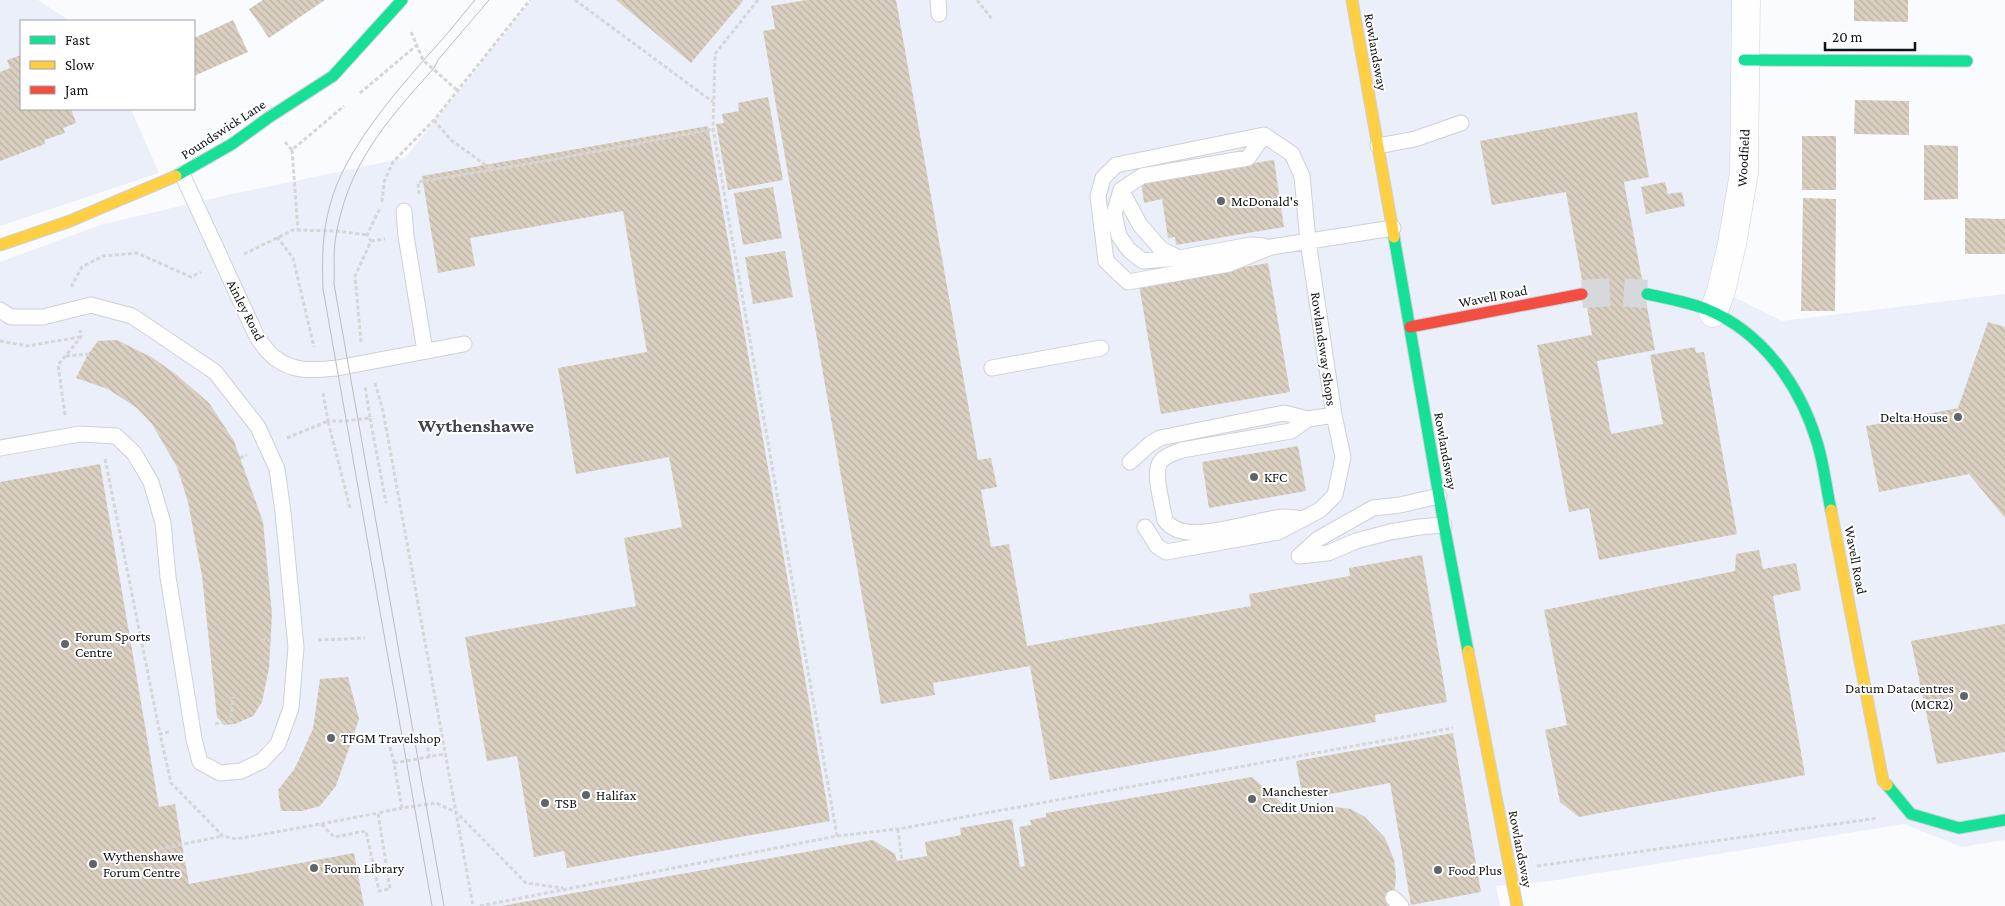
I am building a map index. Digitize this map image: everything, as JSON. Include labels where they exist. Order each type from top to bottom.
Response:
[{"type":"street","name":"Rowlandsway","points":[[1352,0],[1444,525],[1517,905]]},
{"type":"street","name":"Woodfield","points":[[1713,313],[1721,290],[1732,244],[1744,173],[1746,0]]},
{"type":"street","name":"Poundswick Lane","points":[[0,245],[70,221],[182,174],[232,144],[333,76],[400,2]]},
{"type":"street","points":[[1744,60],[1967,61]]},
{"type":"street","name":"Wavell Road","points":[[1410,327],[1582,294]]},
{"type":"street","name":"Wavell Road","points":[[1647,294],[1678,301],[1713,313],[1753,339],[1781,366],[1803,402],[1818,444],[1883,781],[1911,814]]},
{"type":"street","points":[[1911,814],[1959,828],[2005,820]]},
{"type":"lane","points":[[1378,146],[1415,139],[1461,123]]},
{"type":"lane","points":[[1264,135],[1248,158],[1142,176],[1121,190],[1114,214],[1120,236],[1129,250],[1143,261],[1178,258],[1251,246],[1271,247],[1393,228]]},
{"type":"lane","points":[[1264,135],[1116,165],[1103,178],[1098,196],[1106,261],[1128,282],[1229,264],[1271,247]]},
{"type":"lane","name":"Rowlandsway Shops","points":[[1264,135],[1292,154],[1302,176],[1308,241],[1334,415],[1343,457],[1334,495],[1320,510],[1304,519]]},
{"type":"lane","name":"Ainley Road","points":[[182,174],[257,337],[275,358],[298,370],[319,370],[464,344]]},
{"type":"lane","points":[[1121,190],[1140,225],[1161,249],[1178,258]]},
{"type":"lane","points":[[404,211],[407,242],[425,352]]},
{"type":"lane","points":[[0,310],[10,317],[42,318],[80,309],[91,304],[132,316],[215,372],[258,427],[277,469],[296,647],[291,708],[278,744],[262,761],[241,771],[220,773],[200,762],[168,577],[163,523],[151,482],[134,454],[116,436],[80,434],[0,448]]},
{"type":"lane","points":[[992,368],[1100,348]]},
{"type":"lane","points":[[1130,462],[1150,444],[1160,438],[1284,413],[1308,419],[1334,415]]},
{"type":"lane","points":[[1304,519],[1283,518],[1204,532],[1179,531],[1169,526],[1165,520],[1157,470],[1160,461],[1168,455],[1182,450],[1291,431],[1308,419]]},
{"type":"lane","points":[[1439,496],[1400,505],[1372,508],[1318,539],[1299,556],[1328,553],[1356,541],[1390,532],[1444,525]]},
{"type":"lane","points":[[1146,527],[1157,546],[1166,552],[1278,532],[1304,519]]},
{"type":"lane","points":[[1499,906],[1517,905]]},
{"type":"path","points":[[371,241],[368,235],[381,205],[384,182],[393,162],[434,120],[530,0]]},
{"type":"path","points":[[575,0],[714,103]]},
{"type":"path","points":[[758,0],[715,54],[713,128],[837,836]]},
{"type":"path","points":[[977,0],[992,19]]},
{"type":"path","points":[[400,2],[423,60],[458,91]]},
{"type":"path","points":[[434,120],[450,140],[492,170]]},
{"type":"path","points":[[420,198],[418,182],[540,162],[713,128]]},
{"type":"path","points":[[292,150],[298,230]]},
{"type":"path","points":[[277,237],[293,258],[319,370],[328,421],[350,508]]},
{"type":"path","points":[[371,241],[407,242]]},
{"type":"path","points":[[371,241],[355,276],[370,418],[386,503]]},
{"type":"path","points":[[68,436],[58,364],[81,337],[80,309]]},
{"type":"path","points":[[65,356],[88,354]]},
{"type":"path","points":[[365,363],[383,411],[472,906]]},
{"type":"path","points":[[267,446],[328,421],[370,418]]},
{"type":"path","points":[[100,456],[107,463],[171,783],[224,836]]},
{"type":"path","points":[[261,640],[270,640]]},
{"type":"path","points":[[231,721],[233,697]]},
{"type":"path","points":[[480,906],[837,836],[898,829],[1483,722]]},
{"type":"path","points":[[160,734],[193,728]]},
{"type":"path","points":[[427,741],[429,757]]},
{"type":"path","points":[[390,747],[402,808]]},
{"type":"path","points":[[394,763],[445,754]]},
{"type":"path","points":[[159,849],[224,836],[236,839],[436,803],[456,812],[526,883],[566,889]]},
{"type":"path","points":[[321,824],[334,837],[366,831],[379,891],[390,889],[378,813]]},
{"type":"path","points":[[1509,870],[1911,814]]},
{"type":"path","points":[[898,829],[902,861]]},
{"type":"shaded area","points":[[0,0],[38,0],[68,20],[20,20],[20,110],[131,110],[159,173],[0,226]]},
{"type":"shaded area","points":[[532,0],[1746,0],[1722,291],[1782,321],[2005,294],[2005,840],[1962,847],[1904,824],[1550,881],[1496,886],[1500,906],[0,906],[0,262],[100,225],[227,195],[405,158]]},
{"type":"building","points":[[263,0],[325,0],[269,38],[249,9]]},
{"type":"building","points":[[616,0],[742,0],[743,1],[691,63]]},
{"type":"building","points":[[806,0],[896,0],[978,460],[991,458],[997,487],[981,490],[991,547],[1009,544],[1027,646],[1251,606],[1249,594],[1350,576],[1349,568],[1422,555],[1447,702],[1375,715],[1376,722],[1050,780],[1030,666],[933,683],[935,695],[881,704],[763,31],[775,29],[771,6]]},
{"type":"building","points":[[1854,0],[1908,0],[1908,22],[1854,21]]},
{"type":"building","points":[[233,20],[248,52],[195,76],[195,38]]},
{"type":"building","points":[[20,55],[20,110],[71,110],[76,123],[63,128],[65,133],[44,140],[45,144],[0,161],[0,72],[10,68],[7,60]]},
{"type":"building","points":[[768,97],[783,180],[728,190],[716,124],[724,123],[722,114],[739,111],[738,103]]},
{"type":"building","points":[[1855,100],[1909,101],[1909,135],[1854,134]]},
{"type":"building","points":[[1637,112],[1649,177],[1624,182],[1655,350],[1597,361],[1611,434],[1663,424],[1650,355],[1695,347],[1696,353],[1704,352],[1737,534],[1599,560],[1589,508],[1569,512],[1537,345],[1592,335],[1566,192],[1492,205],[1480,141]]},
{"type":"building","points":[[708,126],[830,821],[567,868],[564,851],[534,857],[517,756],[487,761],[465,637],[636,606],[624,538],[682,527],[669,457],[576,474],[558,368],[647,352],[623,211],[470,238],[475,266],[438,273],[422,176]]},
{"type":"building","points":[[1802,136],[1836,136],[1836,190],[1802,190]]},
{"type":"building","points":[[1924,145],[1958,146],[1958,199],[1924,200]]},
{"type":"building","name":"McDonald's","points":[[1274,160],[1284,227],[1176,245],[1175,237],[1168,238],[1162,199],[1144,203],[1141,181]]},
{"type":"building","points":[[1665,182],[1668,194],[1682,192],[1685,206],[1646,214],[1641,187]]},
{"type":"building","points":[[773,187],[782,238],[743,245],[734,193]]},
{"type":"building","points":[[1803,198],[1836,199],[1835,311],[1801,311]]},
{"type":"building","points":[[1965,218],[2005,219],[2005,254],[1965,254]]},
{"type":"building","points":[[785,251],[793,297],[753,304],[745,257]]},
{"type":"building","points":[[1268,263],[1290,392],[1161,414],[1139,285]]},
{"type":"building","name":"Delta House","points":[[1988,322],[2005,327],[2005,518],[1969,474],[1879,492],[1866,426],[1958,408]]},
{"type":"building","points":[[117,340],[153,358],[178,376],[209,403],[234,441],[263,522],[272,614],[269,668],[262,702],[253,716],[235,724],[224,725],[217,717],[202,576],[188,502],[177,467],[152,424],[137,408],[108,389],[76,378],[88,354],[98,341]]},
{"type":"building","name":"KFC","points":[[1298,446],[1306,491],[1209,508],[1202,462]]},
{"type":"building","name":"Forum Sports Centre","points":[[100,464],[159,807],[175,804],[189,884],[354,853],[364,906],[0,906],[0,482]]},
{"type":"building","points":[[1759,550],[1763,569],[1796,563],[1801,590],[1773,596],[1805,775],[1579,817],[1560,802],[1545,730],[1567,725],[1544,610],[1735,571],[1736,554]]},
{"type":"building","name":"Datum Datacentres (MCR2)","points":[[2005,624],[2005,752],[1937,764],[1911,641]]},
{"type":"building","name":"TFGM Travelshop","points":[[348,677],[359,719],[336,786],[320,806],[301,811],[281,811],[278,790],[295,768],[313,729],[320,679]]},
{"type":"building","points":[[1453,733],[1481,892],[1411,905],[1390,783],[1303,799],[1296,761]]},
{"type":"building","points":[[1252,777],[1292,812],[1318,805],[1351,809],[1365,817],[1385,838],[1394,860],[1395,888],[1389,906],[501,906],[873,840],[895,854],[897,861],[927,856],[925,842],[961,835],[960,828],[1012,819],[1020,867],[1025,866],[1019,827],[1031,825],[1030,820],[1046,817],[1046,813]]},
{"type":"tunnel","points":[[1582,294],[1615,292],[1647,294]]},
{"type":"tram line","points":[[432,906],[323,289],[323,247],[330,205],[346,164],[358,144],[401,86],[475,0]]},
{"type":"tram line","points":[[444,906],[334,284],[334,252],[340,215],[348,190],[370,147],[399,108],[489,0]]},
{"type":"traffic: fast","points":[[176,176],[232,144],[333,76],[402,0]]},
{"type":"traffic: fast","points":[[1744,60],[1967,61]]},
{"type":"traffic: fast","points":[[1394,237],[1468,651]]},
{"type":"traffic: fast","points":[[1647,294],[1677,300],[1706,309],[1726,319],[1762,346],[1789,381],[1810,421],[1817,442],[1831,510]]},
{"type":"traffic: fast","points":[[1887,785],[1911,814],[1959,828],[2005,820]]},
{"type":"traffic: slow","points":[[1352,0],[1394,237]]},
{"type":"traffic: slow","points":[[0,245],[70,221],[176,176]]},
{"type":"traffic: slow","points":[[1831,510],[1883,781],[1887,785]]},
{"type":"traffic: slow","points":[[1468,651],[1517,906]]},
{"type":"traffic: jam","points":[[1410,327],[1582,294]]},
{"type":"place","name":"McDonald's","points":[[1221,201]]},
{"type":"place","name":"Delta House","points":[[1958,417]]},
{"type":"place","name":"KFC","points":[[1254,477]]},
{"type":"place","name":"Forum Sports Centre","points":[[65,644]]},
{"type":"place","name":"Datum Datacentres (MCR2)","points":[[1964,696]]},
{"type":"place","name":"TFGM Travelshop","points":[[331,738]]},
{"type":"place","name":"Halifax","points":[[586,795]]},
{"type":"place","name":"Manchester Credit Union","points":[[1252,799]]},
{"type":"place","name":"TSB","points":[[545,803]]},
{"type":"place","name":"Wythenshawe Forum Centre","points":[[93,864]]},
{"type":"place","name":"Forum Library","points":[[314,868]]},
{"type":"place","name":"Food Plus","points":[[1438,870]]},
{"type":"district","name":"Wythenshawe","points":[[476,425]]}]
